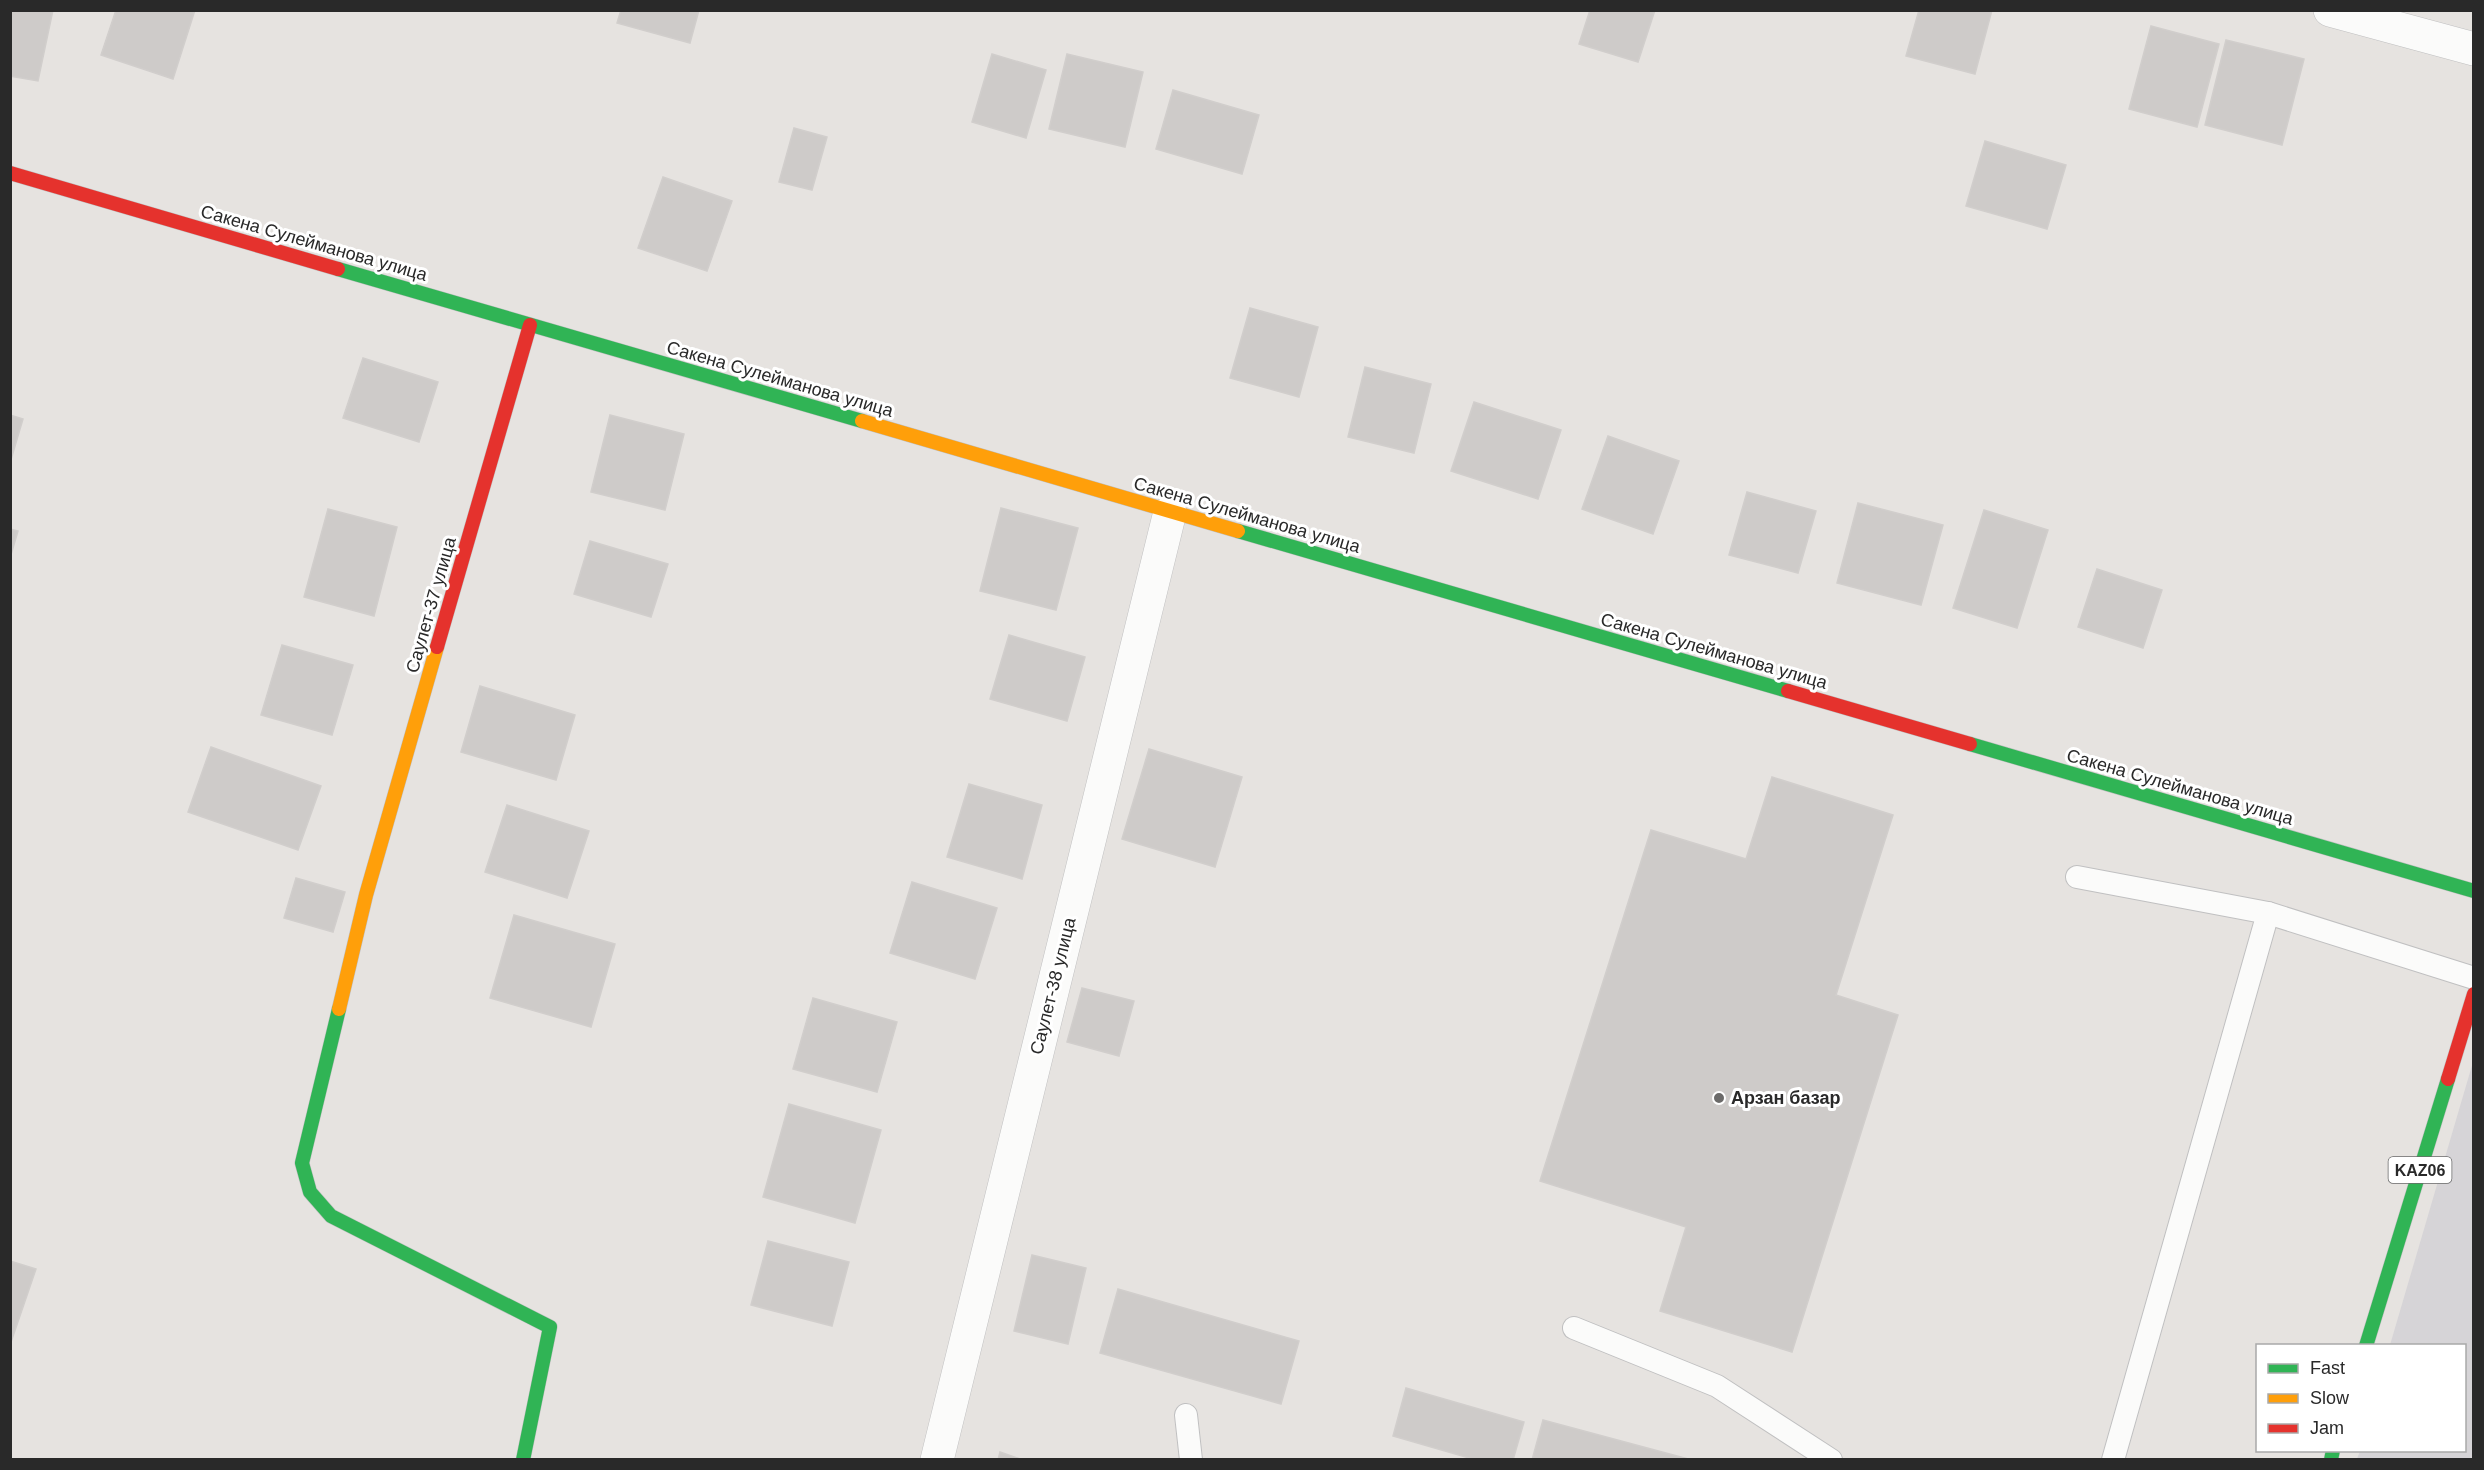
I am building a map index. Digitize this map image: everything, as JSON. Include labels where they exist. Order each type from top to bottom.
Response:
[{"type":"street","points":[[2330,10],[2474,48]]},
{"type":"street","name":"Сакена Сулейманова улица","points":[[10,173],[2474,891]]},
{"type":"street","name":"Саулет-37 улица","points":[[523,1460],[550,1327],[331,1216],[310,1192],[302,1163],[366,895],[531,325]]},
{"type":"street","name":"Саулет-38 улица","points":[[937,1460],[1170,512]]},
{"type":"street","name":"KAZ06","points":[[2367,1344],[2474,994]]},
{"type":"lane","points":[[2077,877],[2268,913],[2474,978]]},
{"type":"lane","points":[[2113,1460],[2268,913]]},
{"type":"lane","points":[[1574,1328],[1716,1386],[1831,1460]]},
{"type":"lane","points":[[1186,1415],[1191,1460]]},
{"type":"shaded area","points":[[2473,1062],[2473,1459],[2357,1459],[2360,1452],[2466,1452],[2466,1344],[2390,1344]]},
{"type":"building","points":[[10,10],[53,10],[38,81],[10,76]]},
{"type":"building","points":[[116,10],[195,10],[173,79],[101,55]]},
{"type":"building","points":[[621,10],[699,10],[690,43],[617,23]]},
{"type":"building","points":[[1590,10],[1655,10],[1638,62],[1579,44]]},
{"type":"building","points":[[1919,10],[1992,10],[1975,74],[1906,56]]},
{"type":"building","points":[[2151,26],[2219,44],[2197,127],[2129,109]]},
{"type":"building","points":[[2226,40],[2304,59],[2282,145],[2205,125]]},
{"type":"building","points":[[992,54],[1046,70],[1026,138],[972,122]]},
{"type":"building","points":[[1067,54],[1143,72],[1125,147],[1049,129]]},
{"type":"building","points":[[1173,90],[1259,115],[1242,174],[1156,149]]},
{"type":"building","points":[[794,128],[827,137],[812,190],[779,182]]},
{"type":"building","points":[[1985,141],[2066,165],[2047,229],[1966,206]]},
{"type":"building","points":[[663,177],[732,201],[707,271],[638,248]]},
{"type":"building","points":[[1250,308],[1318,327],[1299,397],[1230,378]]},
{"type":"building","points":[[363,358],[438,382],[419,442],[343,418]]},
{"type":"building","points":[[1365,367],[1431,384],[1414,453],[1348,437]]},
{"type":"building","points":[[1474,402],[1561,430],[1538,499],[1451,471]]},
{"type":"building","points":[[10,415],[23,419],[10,463]]},
{"type":"building","points":[[610,415],[684,434],[665,510],[591,492]]},
{"type":"building","points":[[1608,436],[1679,461],[1653,534],[1582,509]]},
{"type":"building","points":[[1747,492],[1816,511],[1798,573],[1729,555]]},
{"type":"building","points":[[1858,503],[1943,525],[1921,605],[1837,583]]},
{"type":"building","points":[[1001,508],[1078,528],[1056,610],[980,591]]},
{"type":"building","points":[[328,509],[397,527],[374,616],[304,597]]},
{"type":"building","points":[[1984,510],[2048,530],[2017,628],[1953,608]]},
{"type":"building","points":[[10,529],[18,531],[10,558]]},
{"type":"building","points":[[590,541],[668,564],[651,617],[574,594]]},
{"type":"building","points":[[2097,569],[2162,590],[2143,648],[2078,627]]},
{"type":"building","points":[[1009,635],[1085,657],[1067,721],[990,699]]},
{"type":"building","points":[[282,645],[353,665],[332,735],[261,715]]},
{"type":"building","points":[[480,686],[575,715],[556,780],[461,752]]},
{"type":"building","points":[[211,747],[321,786],[298,850],[188,812]]},
{"type":"building","points":[[1149,749],[1242,777],[1215,867],[1122,839]]},
{"type":"building","name":"Арзан базар","points":[[1772,777],[1893,815],[1836,995],[1898,1015],[1792,1352],[1660,1311],[1686,1227],[1540,1181],[1651,830],[1746,859]]},
{"type":"building","points":[[969,784],[1042,805],[1022,879],[947,857]]},
{"type":"building","points":[[507,805],[589,831],[567,898],[485,872]]},
{"type":"building","points":[[296,878],[345,892],[333,932],[284,918]]},
{"type":"building","points":[[912,882],[997,908],[975,979],[890,953]]},
{"type":"building","points":[[514,915],[615,944],[591,1027],[490,998]]},
{"type":"building","points":[[1082,988],[1134,1001],[1119,1056],[1067,1042]]},
{"type":"building","points":[[813,998],[897,1022],[877,1092],[793,1069]]},
{"type":"building","points":[[789,1104],[881,1130],[855,1223],[763,1197]]},
{"type":"building","points":[[768,1241],[849,1262],[832,1326],[751,1305]]},
{"type":"building","points":[[1032,1255],[1086,1268],[1068,1344],[1014,1331]]},
{"type":"building","points":[[10,1261],[36,1269],[10,1345]]},
{"type":"building","points":[[1118,1289],[1299,1341],[1281,1404],[1100,1353]]},
{"type":"building","points":[[1406,1388],[1524,1422],[1513,1460],[1476,1460],[1393,1436]]},
{"type":"building","points":[[1543,1420],[1692,1460],[1532,1460]]},
{"type":"building","points":[[1000,1452],[1023,1460],[998,1460]]},
{"type":"traffic: fast","points":[[338,269],[862,421]]},
{"type":"traffic: fast","points":[[1238,531],[1788,691]]},
{"type":"traffic: fast","points":[[1970,744],[2474,891]]},
{"type":"traffic: fast","points":[[339,1009],[302,1163],[310,1192],[331,1216],[550,1327],[523,1460]]},
{"type":"traffic: fast","points":[[2367,1344],[2448,1079]]},
{"type":"traffic: fast","points":[[2331,1460],[2333,1452]]},
{"type":"traffic: slow","points":[[862,421],[1238,531]]},
{"type":"traffic: slow","points":[[339,1009],[366,895],[437,647]]},
{"type":"traffic: jam","points":[[10,173],[338,269]]},
{"type":"traffic: jam","points":[[437,647],[530,325]]},
{"type":"traffic: jam","points":[[1788,691],[1970,744]]},
{"type":"traffic: jam","points":[[2448,1079],[2474,994]]},
{"type":"place","name":"Арзан базар","points":[[1719,1098]]}]
